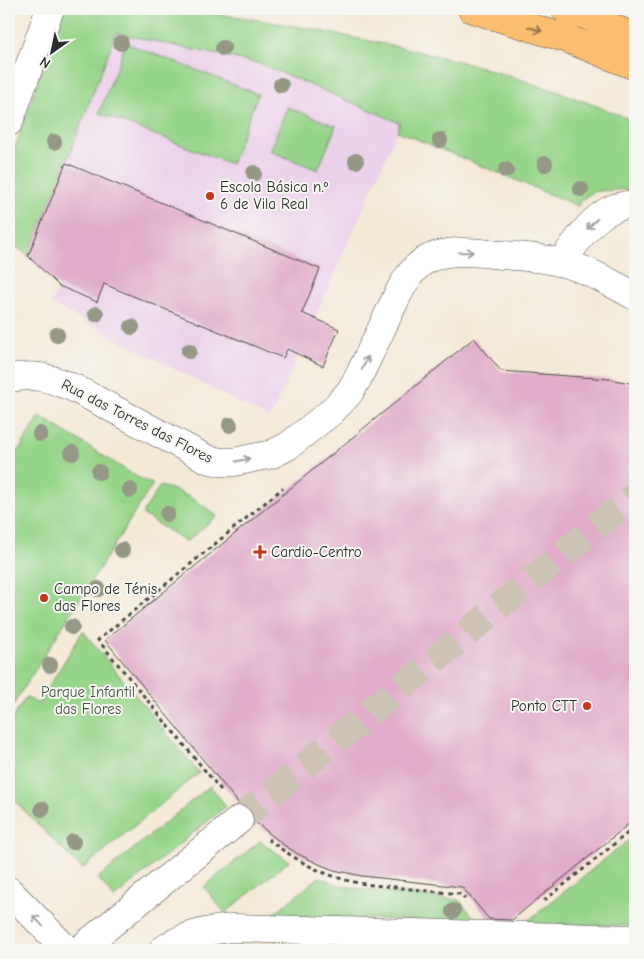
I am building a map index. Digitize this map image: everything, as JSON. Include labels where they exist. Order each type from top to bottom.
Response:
[{"type":"highway","points":[[472,9],[568,39],[635,66]]},
{"type":"highway","points":[[565,9],[635,38]]},
{"type":"street","points":[[9,122],[50,9]]},
{"type":"street","points":[[560,263],[589,227],[603,214],[622,206],[635,204]]},
{"type":"street","name":"Rua das Torres das Flores","points":[[9,378],[32,375],[61,382],[207,459],[220,462],[234,462],[280,451],[296,441],[338,406],[358,378],[398,294],[412,271],[431,257],[465,252],[550,260],[570,265],[601,278],[635,296]]},
{"type":"street","points":[[79,950],[233,808]]},
{"type":"street","points":[[9,891],[67,950]]},
{"type":"street","points":[[163,950],[182,939],[199,933],[233,928],[635,939]]},
{"type":"path","points":[[233,808],[98,640],[254,512]]},
{"type":"path","points":[[543,902],[635,827]]},
{"type":"path","points":[[262,835],[294,857],[318,870],[337,877],[373,885],[461,894],[467,902]]},
{"type":"shaded area","name":"Escola Básica n.º 6 de Vila Real","points":[[116,33],[261,64],[401,123],[270,419],[51,304],[59,286],[28,256]]},
{"type":"green space","points":[[63,9],[173,9],[240,17],[307,28],[474,65],[553,90],[635,121],[635,189],[597,191],[591,193],[578,206],[397,131],[400,123],[261,64],[116,33],[28,256],[16,246],[9,261],[9,165]]},
{"type":"green space","points":[[126,43],[258,94],[231,164],[99,113]]},
{"type":"green space","points":[[287,107],[336,126],[318,170],[270,151]]},
{"type":"green space","name":"Campo de Ténis das Flores","points":[[40,416],[137,477],[153,484],[9,711],[9,466]]},
{"type":"green space","points":[[160,486],[190,498],[217,516],[186,542],[142,514]]},
{"type":"green space","name":"Parque Infantil das Flores","points":[[83,631],[199,773],[82,869],[9,795],[9,724],[26,697],[38,704]]},
{"type":"green space","points":[[210,786],[226,806],[114,898],[98,878]]},
{"type":"green space","points":[[635,835],[635,926],[525,923]]},
{"type":"green space","points":[[260,841],[289,861],[225,913],[204,887]]},
{"type":"green space","points":[[319,877],[339,885],[360,889],[459,900],[478,922],[271,916]]},
{"type":"building","points":[[66,163],[320,269],[302,313],[339,329],[323,366],[287,349],[283,358],[104,284],[97,302],[59,286],[28,256]]},
{"type":"building","points":[[474,338],[501,371],[609,379],[635,384],[635,819],[512,920],[489,919],[462,887],[362,876],[334,870],[298,854],[284,845],[254,821],[251,810],[240,805],[105,640]]},
{"type":"tunnel","points":[[239,820],[635,495]]},
{"type":"place","name":"Escola Básica n.º 6 de Vila Real","points":[[210,196]]},
{"type":"place","name":"Cardio-Centro","points":[[260,552]]},
{"type":"place","name":"Campo de Ténis das Flores","points":[[44,598]]},
{"type":"place","name":"Ponto CTT","points":[[587,706]]}]
